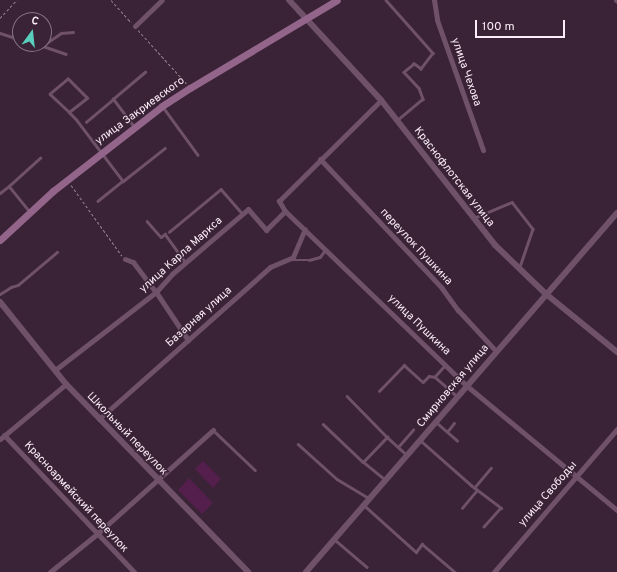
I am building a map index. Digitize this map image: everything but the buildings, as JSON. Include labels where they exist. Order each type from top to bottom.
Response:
[{"type":"main road","name":"улица Закриевского","points":[[0,240],[67,179],[162,106],[337,0]]},
{"type":"street","points":[[135,26],[162,0]]},
{"type":"street","name":"Краснофлотская улица","points":[[289,0],[381,100],[495,245],[546,294],[617,352]]},
{"type":"street","name":"улица Чехова","points":[[434,0],[437,20],[483,150]]},
{"type":"street","points":[[242,213],[248,209],[266,230],[285,211],[279,201],[381,100]]},
{"type":"street","name":"переулок Пушкина","points":[[320,159],[435,281],[496,351]]},
{"type":"street","name":"улица Пушкина","points":[[285,211],[467,386],[617,510]]},
{"type":"street","name":"улица Карла Маркса","points":[[55,370],[156,292],[172,274],[242,213]]},
{"type":"street","name":"Смирновская улица","points":[[306,572],[617,213]]},
{"type":"street","points":[[290,260],[293,257],[305,229]]},
{"type":"street","points":[[125,259],[133,262],[156,292],[188,340]]},
{"type":"street","name":"Базарная улица","points":[[99,419],[270,267],[280,261],[290,260]]},
{"type":"street","name":"Школьный переулок","points":[[0,302],[66,384],[156,479],[248,572]]},
{"type":"street","points":[[2,437],[66,384]]},
{"type":"street","points":[[50,572],[97,534],[156,479],[212,430]]},
{"type":"street","name":"улица Свободы","points":[[494,572],[617,430]]},
{"type":"street","name":"Красноармейский переулок","points":[[2,437],[134,572]]},
{"type":"lane","points":[[386,0],[433,53],[421,69],[414,64],[404,72],[418,88],[423,99],[397,120]]},
{"type":"lane","points":[[52,39],[61,33],[73,32]]},
{"type":"lane","points":[[0,33],[12,36]]},
{"type":"lane","points":[[52,49],[66,54]]},
{"type":"lane","points":[[86,122],[145,72]]},
{"type":"lane","points":[[69,112],[87,98],[68,79],[50,94],[69,112],[102,152],[123,181]]},
{"type":"lane","points":[[113,99],[135,127]]},
{"type":"lane","points":[[162,106],[198,155]]},
{"type":"lane","points":[[98,201],[165,148]]},
{"type":"lane","points":[[0,193],[40,158]]},
{"type":"lane","points":[[9,186],[30,212]]},
{"type":"lane","points":[[169,232],[221,190],[242,213]]},
{"type":"lane","points":[[474,218],[512,202],[532,229],[523,262],[519,269]]},
{"type":"lane","points":[[147,220],[162,237],[165,234],[186,262]]},
{"type":"lane","points":[[290,260],[309,260],[320,257],[326,249]]},
{"type":"lane","points":[[0,294],[11,287],[18,285],[57,252]]},
{"type":"lane","points":[[379,391],[404,365],[423,382],[428,376],[435,378],[458,396]]},
{"type":"lane","points":[[435,378],[446,365]]},
{"type":"lane","points":[[347,396],[407,455]]},
{"type":"lane","points":[[435,422],[457,440]]},
{"type":"lane","points":[[323,424],[363,462],[385,480]]},
{"type":"lane","points":[[447,432],[454,424]]},
{"type":"lane","points":[[212,430],[255,470]]},
{"type":"lane","points":[[398,447],[413,430]]},
{"type":"lane","points":[[363,462],[387,437]]},
{"type":"lane","points":[[420,440],[476,489],[501,508],[484,527]]},
{"type":"lane","points":[[298,444],[337,479],[370,498]]},
{"type":"lane","points":[[462,508],[491,468]]},
{"type":"lane","points":[[363,505],[416,552],[422,544],[455,572]]},
{"type":"lane","points":[[334,539],[367,567]]},
{"type":"path","points":[[0,18],[17,0]]},
{"type":"path","points":[[111,0],[190,88]]},
{"type":"path","points":[[67,179],[125,259]]},
{"type":"shaded area","points":[[203,461],[221,479],[213,488],[195,469]]},
{"type":"shaded area","points":[[189,478],[213,503],[202,514],[178,490]]}]
